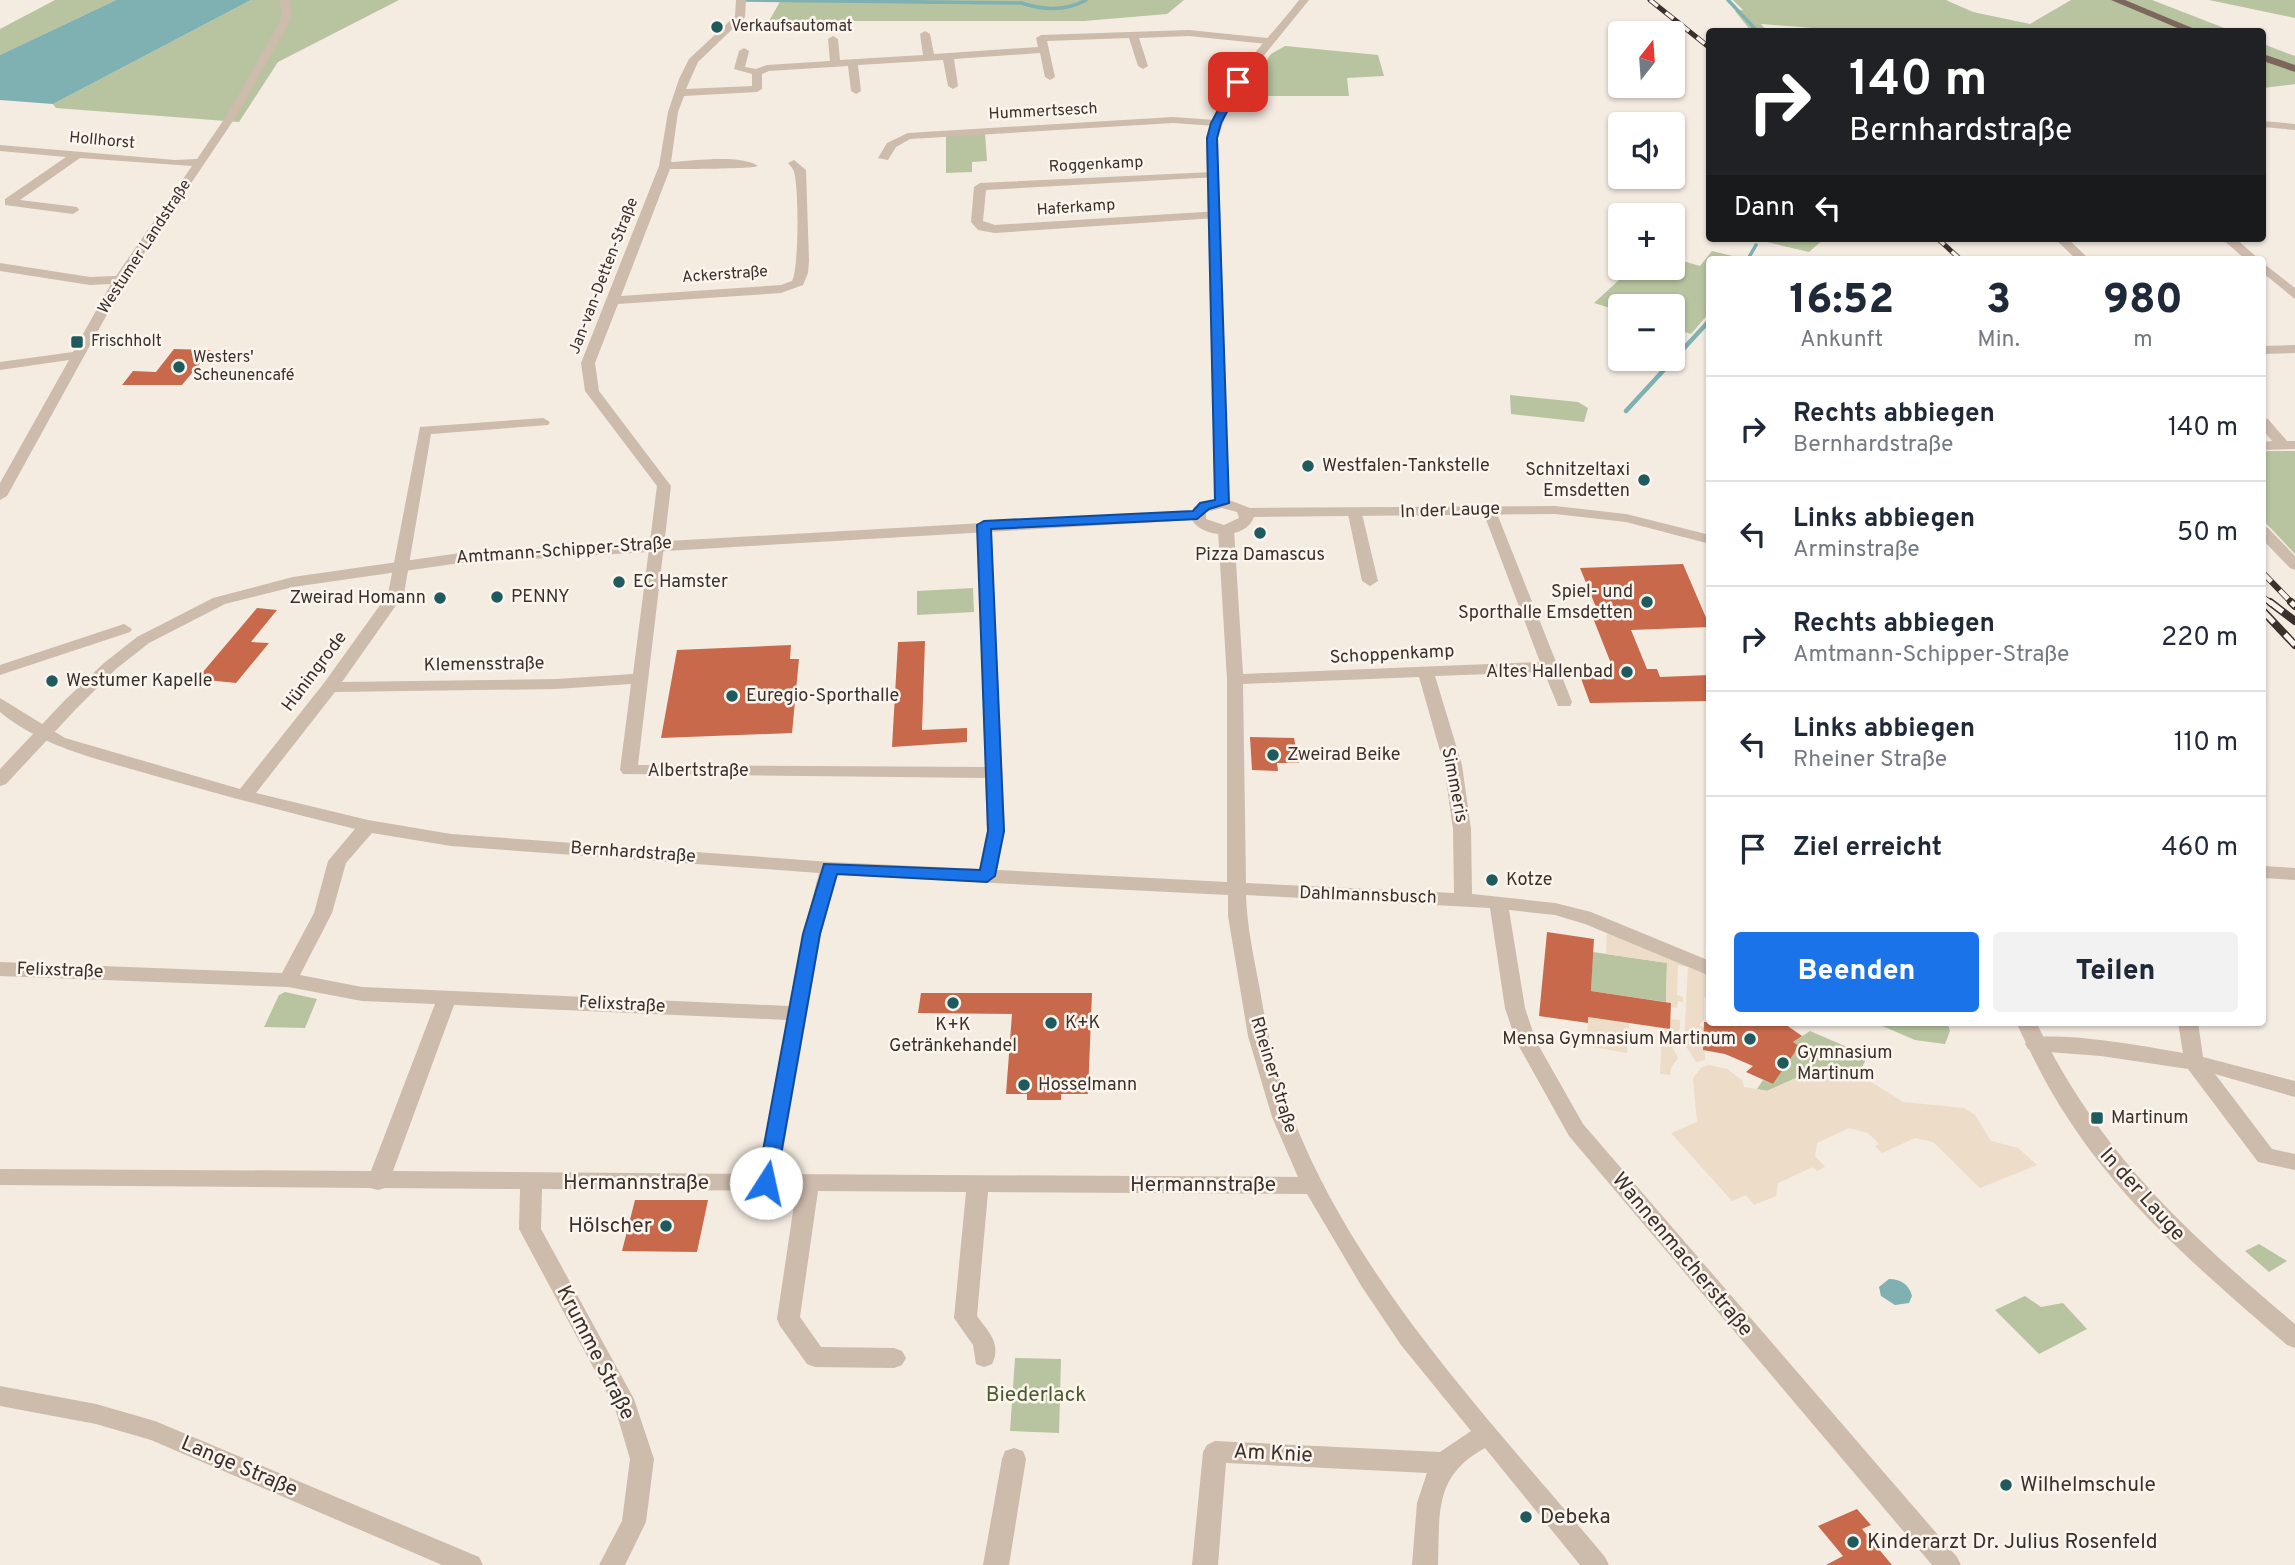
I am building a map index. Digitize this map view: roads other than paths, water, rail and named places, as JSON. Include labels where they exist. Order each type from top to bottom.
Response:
[{"type":"main road","points":[[2116,0],[2187,28]]},
{"type":"main road","points":[[2266,58],[2295,69]]},
{"type":"street","name":"Westumer Landstraße","points":[[0,496],[120,280],[232,115],[284,23],[284,0]]},
{"type":"street","points":[[1222,503],[1212,138],[1216,123],[1238,82],[1267,41],[1304,0]]},
{"type":"street","name":"Jan-van-Detten-Straße","points":[[656,544],[664,486],[592,391],[588,371],[593,347],[615,300],[665,166],[673,112],[693,61],[741,5]]},
{"type":"street","points":[[1050,77],[1041,38],[1189,33],[1267,41]]},
{"type":"street","points":[[925,34],[929,58]]},
{"type":"street","points":[[1133,35],[1143,66]]},
{"type":"street","points":[[833,38],[835,64]]},
{"type":"street","points":[[744,51],[739,69],[757,72],[767,68],[1044,50]]},
{"type":"street","points":[[948,57],[953,86]]},
{"type":"street","points":[[853,63],[856,91]]},
{"type":"street","points":[[757,72],[758,106]]},
{"type":"street","points":[[680,93],[757,89]]},
{"type":"street","name":"Hummertsesch","points":[[884,158],[891,145],[908,136],[1173,120],[1216,123]]},
{"type":"street","points":[[2266,124],[2295,127]]},
{"type":"street","name":"Hollhorst","points":[[0,148],[201,162]]},
{"type":"street","points":[[4,201],[77,155]]},
{"type":"street","points":[[665,166],[726,163],[752,166]]},
{"type":"street","name":"Ackerstraße","points":[[615,300],[781,289],[796,285],[802,278],[802,261],[800,170],[794,163]]},
{"type":"street","name":"Roggenkamp","points":[[980,187],[1213,175]]},
{"type":"street","name":"Haferkamp","points":[[980,187],[977,222],[982,228],[1215,214]]},
{"type":"street","points":[[4,201],[73,210]]},
{"type":"street","points":[[2065,242],[2081,256]]},
{"type":"street","points":[[2232,242],[2249,256]]},
{"type":"street","points":[[0,267],[90,281],[120,280]]},
{"type":"street","points":[[2266,270],[2295,295]]},
{"type":"street","points":[[2266,349],[2295,349]]},
{"type":"street","points":[[0,366],[79,355]]},
{"type":"street","name":"Hüningrode","points":[[244,796],[330,687],[396,594],[425,430],[544,422]]},
{"type":"street","points":[[2266,425],[2289,445]]},
{"type":"street","points":[[2266,446],[2289,445]]},
{"type":"street","points":[[1222,503],[1237,506],[1246,513],[1243,524],[1226,530],[1206,526],[1197,515],[1205,506],[1222,503]]},
{"type":"street","points":[[1489,509],[1564,702]]},
{"type":"street","name":"In der Lauge","points":[[1246,513],[1355,514],[1489,509],[1597,514],[1662,526],[1706,539]]},
{"type":"street","points":[[1355,514],[1370,581]]},
{"type":"street","name":"Amtmann-Schipper-Straße","points":[[0,780],[41,734],[143,640],[194,612],[268,587],[460,558],[656,544],[1197,515]]},
{"type":"street","points":[[984,525],[996,831],[987,876]]},
{"type":"street","name":"Rheiner Straße","points":[[1226,530],[1235,679],[1237,916],[1258,1037],[1282,1117],[1313,1186],[1370,1281],[1409,1338],[1596,1565]]},
{"type":"street","points":[[2266,534],[2295,565]]},
{"type":"street","name":"Albertstraße","points":[[656,544],[629,770],[994,773]]},
{"type":"street","points":[[0,670],[124,629]]},
{"type":"street","name":"Schoppenkamp","points":[[1235,679],[1550,667]]},
{"type":"street","name":"Simmeris","points":[[1426,673],[1453,765],[1462,829],[1463,900]]},
{"type":"street","name":"Klemensstraße","points":[[330,687],[556,684],[639,679]]},
{"type":"street","points":[[0,704],[41,734]]},
{"type":"street","name":"Bernhardstraße","points":[[41,734],[59,742],[244,796],[368,826],[451,840],[830,868],[1238,891]]},
{"type":"street","points":[[288,980],[323,913],[337,861],[368,826]]},
{"type":"street","points":[[766,1183],[812,934],[830,868]]},
{"type":"street","points":[[2266,872],[2295,874]]},
{"type":"street","name":"Dahlmannsbusch","points":[[1238,891],[1463,900],[1555,909],[1591,919],[1706,967]]},
{"type":"street","name":"Wannenmacherstraße","points":[[1498,902],[1515,1008],[1525,1041],[1576,1130],[1948,1565]]},
{"type":"street","name":"Felixstraße","points":[[0,969],[288,980],[362,995],[797,1013]]},
{"type":"street","points":[[378,1182],[447,998]]},
{"type":"street","name":"In der Lauge","points":[[2028,1026],[2072,1110],[2123,1179],[2192,1250],[2295,1338]]},
{"type":"street","points":[[2189,1026],[2194,1062],[2265,1156],[2295,1161]]},
{"type":"street","points":[[2035,1044],[2106,1047],[2194,1062],[2244,1073],[2295,1089]]},
{"type":"street","name":"Hermannstraße","points":[[0,1177],[378,1182],[1313,1186]]},
{"type":"street","name":"Krumme Straße","points":[[531,1183],[530,1229],[626,1406],[642,1459],[634,1522],[612,1565]]},
{"type":"street","points":[[808,1183],[788,1319],[815,1357],[894,1358]]},
{"type":"street","points":[[978,1184],[965,1318],[984,1343],[984,1357]]},
{"type":"street","name":"Lange Straße","points":[[0,1396],[96,1414],[155,1431],[470,1565]]},
{"type":"street","points":[[1425,1565],[1431,1484],[1460,1447],[1488,1434]]},
{"type":"street","name":"Am Knie","points":[[1205,1565],[1215,1452],[1446,1462]]},
{"type":"street","points":[[996,1565],[1014,1459]]},
{"type":"water","points":[[116,0],[251,0],[53,104],[0,100],[0,55]]},
{"type":"water","points":[[1889,1279],[1906,1285],[1912,1296],[1909,1303],[1895,1305],[1881,1296],[1879,1287]]},
{"type":"waterway","points":[[745,0],[1021,3],[1054,9],[1070,7],[1086,0]]},
{"type":"waterway","points":[[1728,0],[1754,28]]},
{"type":"waterway","points":[[1750,256],[1756,245]]},
{"type":"waterway","points":[[1626,411],[1706,324]]},
{"type":"railway","points":[[1650,0],[1706,45]]},
{"type":"railway","points":[[1941,242],[1957,256]]},
{"type":"railway","points":[[2266,576],[2293,604]]},
{"type":"railway","points":[[2266,599],[2272,604]]},
{"type":"railway","points":[[2270,602],[2295,621]]},
{"type":"railway","points":[[2266,614],[2295,645]]},
{"type":"place","name":"Verkaufsautomat","points":[[717,27]]},
{"type":"place","name":"Frischholt","points":[[77,342]]},
{"type":"place","name":"Westers' Scheunencafé","points":[[179,367]]},
{"type":"place","name":"Westfalen-Tankstelle","points":[[1308,466]]},
{"type":"place","name":"Schnitzeltaxi Emsdetten","points":[[1644,480]]},
{"type":"place","name":"Pizza Damascus","points":[[1260,533]]},
{"type":"place","name":"EC Hamster","points":[[619,582]]},
{"type":"place","name":"PENNY","points":[[497,597]]},
{"type":"place","name":"Zweirad Homann","points":[[440,598]]},
{"type":"place","name":"Spiel- und Sporthalle Emsdetten","points":[[1647,602]]},
{"type":"place","name":"Altes Hallenbad","points":[[1627,672]]},
{"type":"place","name":"Westumer Kapelle","points":[[52,681]]},
{"type":"place","name":"Euregio-Sporthalle","points":[[732,696]]},
{"type":"place","name":"Zweirad Beike","points":[[1273,755]]},
{"type":"place","name":"Kotze","points":[[1492,880]]},
{"type":"place","name":"K+K Getränkehandel","points":[[953,1003]]},
{"type":"place","name":"K+K","points":[[1051,1023]]},
{"type":"place","name":"Mensa Gymnasium Martinum","points":[[1750,1039]]},
{"type":"place","name":"Gymnasium Martinum","points":[[1783,1063]]},
{"type":"place","name":"Hosselmann","points":[[1024,1085]]},
{"type":"place","name":"Martinum","points":[[2097,1118]]},
{"type":"place","name":"Hölscher","points":[[666,1226]]},
{"type":"place","name":"Wilhelmschule","points":[[2006,1485]]},
{"type":"place","name":"Debeka","points":[[1526,1517]]},
{"type":"place","name":"Kinderarzt Dr. Julius Rosenfeld","points":[[1853,1542]]},
{"type":"park label","name":"Biederlack","points":[[1036,1395]]}]
